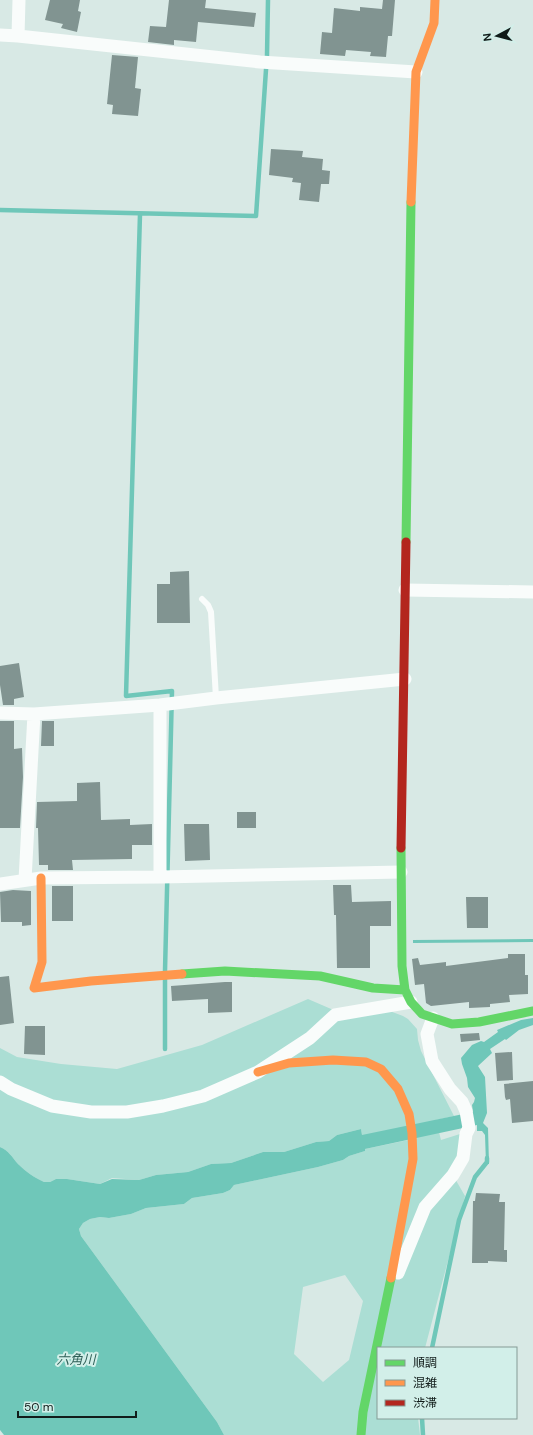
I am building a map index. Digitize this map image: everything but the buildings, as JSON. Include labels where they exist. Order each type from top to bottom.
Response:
[{"type":"street","points":[[18,36],[20,0]]},
{"type":"street","points":[[435,0],[434,23],[416,72],[412,176],[401,872],[402,966],[405,990],[411,1002],[422,1014],[433,1018],[452,1024],[479,1022],[533,1011]]},
{"type":"street","points":[[0,35],[267,62],[416,72]]},
{"type":"street","points":[[405,590],[533,592]]},
{"type":"street","points":[[0,713],[34,714],[168,705],[216,698],[405,679]]},
{"type":"street","points":[[165,877],[168,705]]},
{"type":"street","points":[[25,880],[34,714]]},
{"type":"street","points":[[0,884],[41,878],[401,872]]},
{"type":"street","points":[[41,878],[42,962],[34,988],[91,981],[225,971],[320,976],[373,988],[405,990]]},
{"type":"street","points":[[258,1072],[310,1038],[335,1015],[411,1002]]},
{"type":"street","points":[[388,1296],[425,1208],[453,1175],[462,1158],[466,1134],[469,1128],[466,1112],[462,1102],[450,1089],[432,1061],[427,1034],[433,1018]]},
{"type":"street","points":[[0,1082],[11,1089],[52,1106],[91,1112],[127,1112],[163,1106],[203,1096],[258,1072],[289,1063],[333,1060],[366,1062],[381,1069],[398,1089],[409,1114],[412,1133],[413,1159],[388,1296],[363,1412],[361,1435]]},
{"type":"lane","points":[[202,599],[208,605],[211,612],[216,698]]},
{"type":"shaded area","points":[[308,999],[352,1018],[387,1010],[408,1019],[417,1029],[421,1051],[454,1116],[436,1120],[441,1140],[460,1134],[459,1153],[450,1170],[465,1196],[425,1347],[377,1347],[377,1419],[418,1419],[420,1435],[224,1435],[217,1422],[81,1236],[79,1229],[83,1223],[90,1219],[100,1217],[109,1218],[131,1214],[146,1208],[184,1204],[192,1198],[223,1193],[230,1190],[234,1185],[318,1167],[343,1160],[349,1156],[365,1151],[365,1149],[418,1138],[362,1135],[361,1129],[337,1135],[329,1141],[316,1142],[284,1152],[263,1152],[231,1163],[211,1164],[188,1172],[156,1175],[139,1180],[112,1178],[100,1184],[67,1179],[56,1179],[50,1182],[44,1182],[24,1169],[8,1152],[0,1147],[0,1048],[17,1057],[61,1064],[117,1069],[202,1045]],"holes":[[[345,1275],[363,1301],[349,1360],[323,1382],[294,1354],[303,1287]]]},
{"type":"water","points":[[533,939],[533,942],[413,943],[413,940]]},
{"type":"water","name":"六角川","points":[[533,1018],[533,1025],[519,1030],[506,1040],[505,1039],[490,1049],[492,1053],[478,1066],[485,1077],[487,1113],[483,1123],[488,1128],[489,1164],[486,1164],[485,1135],[482,1131],[477,1131],[477,1125],[365,1149],[365,1151],[349,1156],[343,1160],[318,1167],[234,1185],[230,1190],[223,1193],[192,1198],[184,1204],[146,1208],[131,1214],[109,1218],[100,1217],[90,1219],[83,1223],[79,1229],[81,1236],[217,1422],[224,1435],[4,1435],[0,1430],[0,1147],[8,1152],[24,1169],[44,1182],[50,1182],[56,1179],[67,1179],[100,1184],[112,1179],[139,1180],[156,1175],[188,1172],[211,1164],[231,1163],[263,1152],[284,1152],[316,1142],[329,1141],[337,1135],[361,1129],[362,1135],[473,1112],[472,1105],[475,1098],[468,1087],[461,1058],[472,1045],[481,1041],[484,1042],[498,1032],[497,1030],[521,1020]]},
{"type":"waterway","points":[[0,210],[256,216],[267,55],[268,0]]},
{"type":"waterway","points":[[140,214],[126,696],[172,691],[165,971]]},
{"type":"waterway","points":[[165,978],[165,1049]]},
{"type":"waterway","points":[[432,1347],[459,1220],[475,1177],[487,1162],[487,1158]]},
{"type":"waterway","points":[[422,1419],[423,1435]]},
{"type":"traffic: fast","points":[[406,542],[411,202]]},
{"type":"traffic: fast","points":[[401,848],[402,966],[405,990],[411,1002],[422,1014],[452,1024],[479,1022],[533,1011]]},
{"type":"traffic: fast","points":[[182,974],[225,971],[320,976],[373,988],[405,990]]},
{"type":"traffic: fast","points":[[361,1435],[363,1412],[391,1278]]},
{"type":"traffic: slow","points":[[411,202],[416,72],[434,23],[435,0]]},
{"type":"traffic: slow","points":[[41,878],[42,962],[34,988],[91,981],[182,974]]},
{"type":"traffic: slow","points":[[258,1072],[289,1063],[333,1060],[366,1062],[381,1069],[398,1089],[409,1114],[412,1133],[413,1159],[391,1278]]},
{"type":"traffic: jam","points":[[401,848],[406,542]]}]
